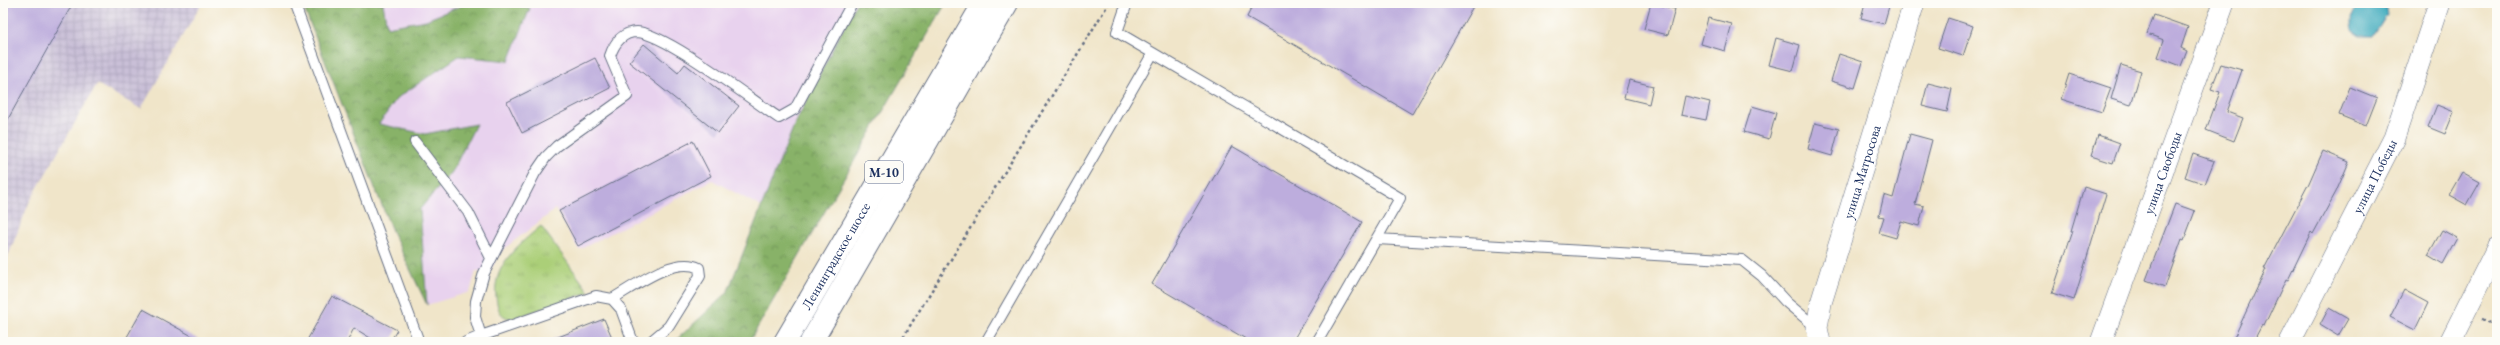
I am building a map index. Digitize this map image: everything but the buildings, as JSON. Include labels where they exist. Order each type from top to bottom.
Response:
[{"type":"highway","name":"Ленинградское шоссе","points":[[785,342],[984,3]]},
{"type":"highway","name":"Ленинградское шоссе","points":[[811,342],[1007,3]]},
{"type":"street","name":"улица Матросова","points":[[1819,335],[1821,302],[1914,3]]},
{"type":"street","name":"улица Свободы","points":[[2102,342],[2224,3]]},
{"type":"street","name":"улица Победы","points":[[2290,342],[2394,138],[2439,3]]},
{"type":"street","points":[[2450,342],[2497,248]]},
{"type":"lane","points":[[294,3],[419,342]]},
{"type":"lane","points":[[482,339],[475,317],[476,301],[484,273],[535,173],[546,157],[557,146],[627,96],[610,56],[614,43],[627,34],[636,32],[651,35],[681,52],[779,118],[795,108],[852,3]]},
{"type":"lane","points":[[1127,3],[1117,32],[1400,198],[1317,342]]},
{"type":"lane","points":[[986,342],[1153,52]]},
{"type":"lane","points":[[414,142],[468,212],[491,258]]},
{"type":"lane","points":[[1377,239],[1742,260],[1762,276],[1819,335]]},
{"type":"lane","points":[[612,299],[670,267],[691,264],[699,268],[700,276],[669,326],[650,342]]},
{"type":"lane","points":[[466,342],[482,339],[596,296],[612,299],[621,309],[633,342]]},
{"type":"path","points":[[900,342],[1109,3]]},
{"type":"shaded area","points":[[3,3],[202,3],[141,109],[97,84],[29,203],[3,269]]},
{"type":"shaded area","points":[[302,3],[902,3],[787,221],[712,180],[579,250],[556,209],[501,251],[488,274],[476,271],[470,292],[427,305],[392,231]]},
{"type":"green space","points":[[302,3],[383,3],[387,27],[426,20],[468,3],[505,3],[530,8],[509,61],[459,56],[397,98],[379,124],[425,134],[476,124],[452,172],[420,209],[427,305],[392,231]]},
{"type":"green space","points":[[856,3],[946,3],[749,342],[674,342],[727,293],[795,123]]},
{"type":"green space","points":[[541,226],[589,292],[512,319],[503,316],[497,303],[496,290],[497,279],[501,269],[514,250]]},
{"type":"water","points":[[2358,3],[2385,3],[2387,14],[2373,36],[2360,36],[2354,32],[2352,17]]}]
